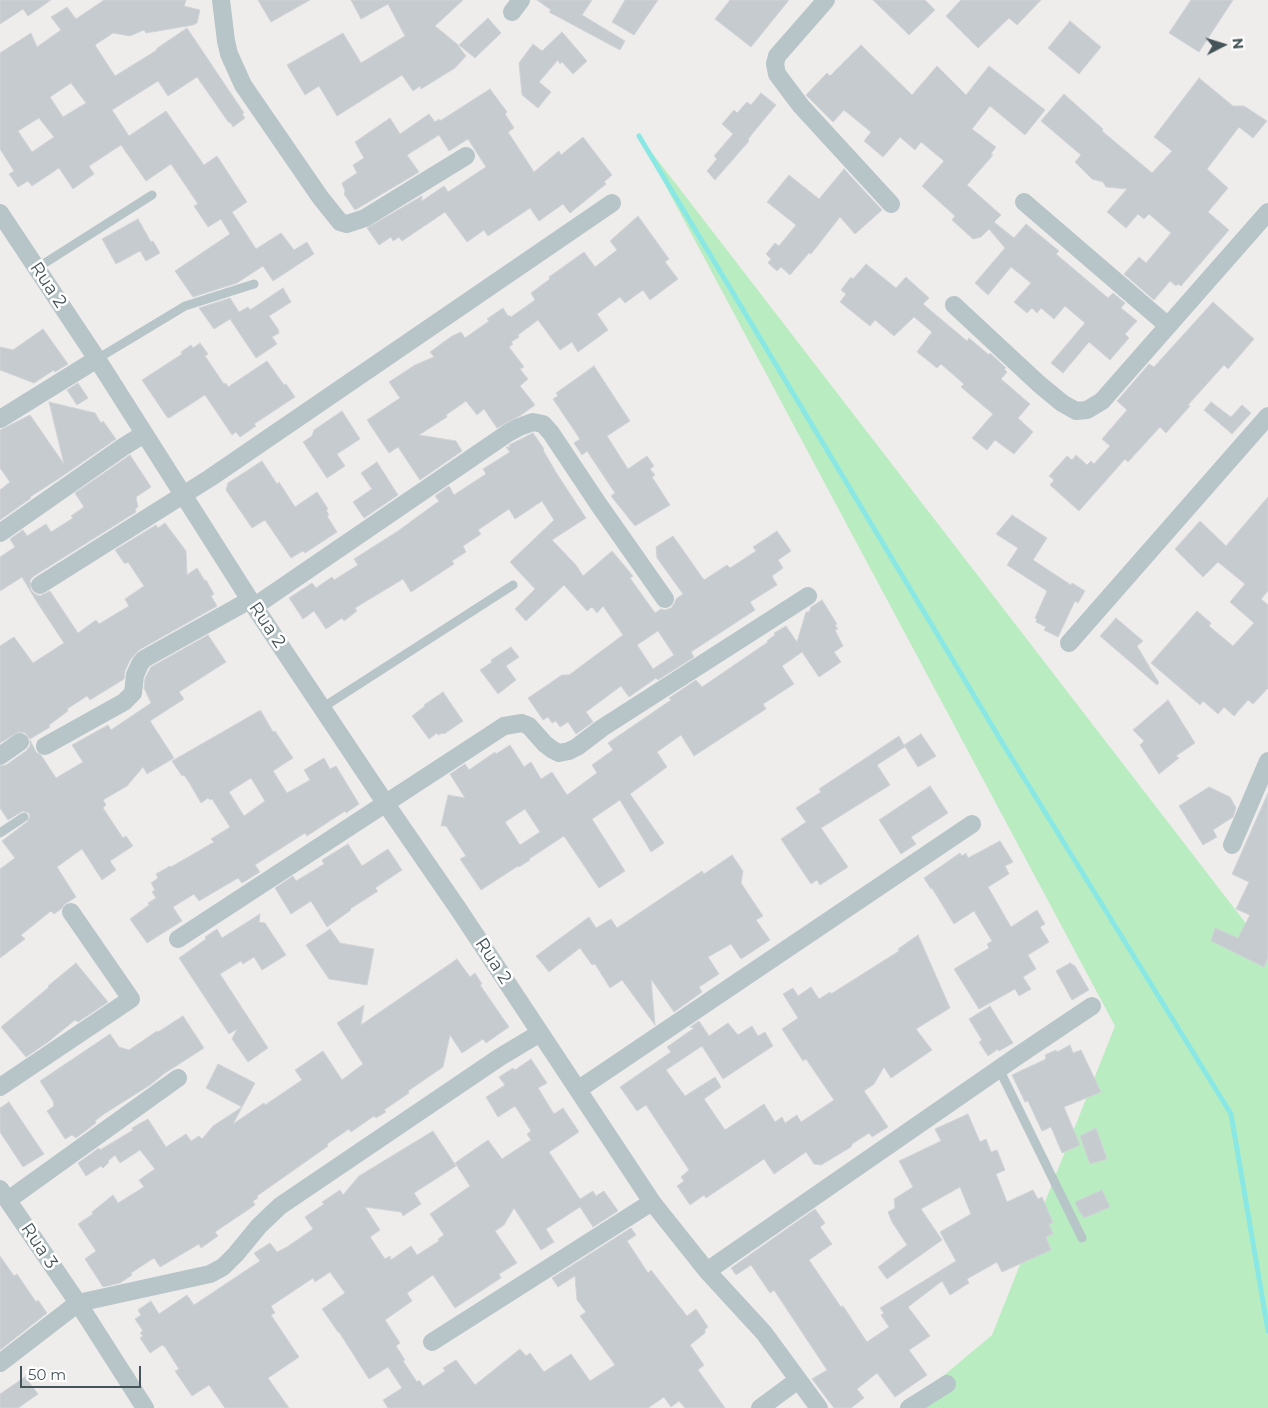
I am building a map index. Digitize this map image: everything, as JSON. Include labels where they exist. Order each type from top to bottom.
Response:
[{"type":"street","points":[[221,0],[228,48],[234,68],[243,85],[324,204],[340,222],[347,224],[365,218],[466,156]]},
{"type":"street","points":[[826,0],[777,56],[775,64],[777,74],[801,106],[891,204]]},
{"type":"street","points":[[1024,202],[1167,325]]},
{"type":"street","points":[[40,585],[183,496],[612,203]]},
{"type":"street","points":[[954,305],[1062,403],[1076,411],[1087,410],[1102,401],[1268,212]]},
{"type":"street","name":"Rua 2","points":[[0,213],[97,359],[252,603],[459,910],[652,1202],[708,1271],[764,1333],[819,1408]]},
{"type":"street","points":[[0,419],[97,359]]},
{"type":"street","points":[[1069,643],[1268,416]]},
{"type":"street","points":[[45,746],[124,702],[132,693],[135,675],[144,659],[252,603],[508,433],[533,422],[543,424],[551,433],[598,505],[664,599]]},
{"type":"street","points":[[0,533],[144,434]]},
{"type":"street","points":[[178,939],[495,731],[514,723],[522,723],[529,726],[545,744],[558,753],[569,752],[610,723],[808,596]]},
{"type":"street","points":[[0,756],[20,742]]},
{"type":"street","points":[[1232,845],[1268,761]]},
{"type":"street","points":[[578,1089],[972,824]]},
{"type":"street","points":[[0,1087],[131,999],[72,912]]},
{"type":"street","points":[[708,1271],[1092,1006]]},
{"type":"street","points":[[0,1363],[78,1303],[210,1274],[223,1267],[259,1226],[280,1206],[492,1063],[540,1033]]},
{"type":"street","points":[[4,1194],[178,1078]]},
{"type":"street","name":"Rua 3","points":[[4,1194],[78,1303],[145,1408]]},
{"type":"street","points":[[432,1342],[652,1202]]},
{"type":"street","points":[[760,1408],[798,1380]]},
{"type":"street","points":[[909,1408],[947,1384]]},
{"type":"lane","points":[[37,268],[152,195]]},
{"type":"lane","points":[[97,359],[185,306],[254,284]]},
{"type":"lane","points":[[322,708],[513,585]]},
{"type":"lane","points":[[0,832],[24,816]]},
{"type":"lane","points":[[999,1069],[1082,1238]]},
{"type":"green space","points":[[639,136],[1268,952],[1268,1408],[905,1408],[992,1335],[1115,1026]]},
{"type":"building","points":[[0,0],[51,0],[28,16],[23,9],[0,24]]},
{"type":"building","points":[[104,0],[186,0],[184,6],[200,10],[197,23],[193,25],[146,33],[144,30],[130,36],[113,33],[95,45],[115,76],[157,50],[187,28],[244,113],[242,114],[245,118],[233,127],[197,77],[168,96],[158,81],[112,110],[129,136],[166,111],[204,165],[217,156],[247,202],[232,212],[256,249],[281,233],[294,250],[307,242],[314,254],[273,281],[263,266],[237,283],[193,297],[175,271],[230,234],[221,219],[208,227],[194,206],[198,204],[171,164],[146,181],[121,145],[89,166],[94,174],[73,189],[59,168],[32,186],[28,181],[18,187],[9,174],[14,171],[0,149],[0,53],[31,33],[37,47],[61,30],[51,17],[67,7],[76,19]],"holes":[[[71,83],[86,103],[63,117],[50,97]],[[39,118],[54,137],[32,152],[18,131]]]},
{"type":"building","points":[[258,0],[310,0],[271,22]]},
{"type":"building","points":[[351,0],[463,0],[435,26],[457,44],[466,56],[455,68],[421,89],[420,86],[413,91],[402,75],[337,116],[319,86],[305,95],[287,65],[343,33],[361,63],[405,36],[388,4],[361,19]]},
{"type":"building","points":[[537,0],[592,0],[582,15],[625,41],[620,50],[549,12],[551,10]]},
{"type":"building","points":[[625,0],[658,0],[634,35],[612,22]]},
{"type":"building","points":[[730,0],[789,0],[751,47],[715,19]]},
{"type":"building","points":[[873,0],[925,0],[935,10],[909,35]]},
{"type":"building","points":[[961,0],[1041,0],[1017,25],[1009,18],[978,48],[946,16]]},
{"type":"building","points":[[1191,0],[1233,0],[1199,52],[1169,33]]},
{"type":"building","points":[[488,18],[501,33],[475,58],[459,45]]},
{"type":"building","points":[[1070,21],[1101,47],[1079,74],[1048,48]]},
{"type":"building","points":[[562,32],[587,61],[573,74],[562,62],[560,64],[558,60],[539,82],[551,92],[538,108],[522,95],[519,63],[533,44],[542,51]]},
{"type":"building","points":[[861,45],[912,95],[937,66],[966,95],[989,66],[1045,110],[1025,135],[990,106],[972,129],[996,147],[991,154],[993,155],[967,185],[1001,215],[994,222],[1014,238],[1026,224],[1059,251],[1056,254],[1108,298],[1113,293],[1125,303],[1121,308],[1137,321],[1125,334],[1129,338],[1110,360],[1089,342],[1063,373],[1051,363],[1085,323],[1065,306],[1054,319],[1041,308],[1037,313],[1032,308],[1027,313],[1014,302],[1031,283],[1011,267],[988,295],[975,283],[1005,248],[989,229],[981,237],[973,239],[952,220],[955,216],[922,186],[944,161],[921,142],[915,150],[900,137],[883,157],[864,141],[871,132],[844,110],[833,122],[806,95],[827,73],[830,76]]},
{"type":"building","points":[[1199,78],[1233,106],[1244,106],[1267,121],[1253,138],[1239,127],[1207,169],[1228,188],[1208,212],[1229,230],[1181,286],[1178,284],[1176,286],[1170,281],[1154,300],[1124,274],[1139,257],[1146,263],[1171,233],[1149,214],[1144,219],[1138,214],[1126,228],[1107,212],[1127,189],[1106,187],[1103,182],[1092,179],[1075,162],[1081,155],[1041,121],[1064,94],[1103,129],[1102,131],[1152,173],[1172,151],[1154,137]]},
{"type":"building","points":[[490,89],[507,112],[505,114],[514,128],[508,132],[534,172],[559,151],[561,155],[583,137],[612,175],[604,182],[606,184],[570,213],[563,204],[539,221],[530,208],[488,236],[484,230],[467,242],[445,212],[402,241],[399,237],[393,241],[391,237],[379,245],[367,228],[422,196],[422,201],[444,186],[448,192],[486,167],[468,139],[449,151],[439,135],[407,155],[419,172],[355,210],[344,194],[345,191],[342,183],[357,173],[353,165],[364,158],[355,142],[390,118],[400,134],[429,114],[435,122],[439,119],[440,121]]},
{"type":"building","points":[[761,93],[776,105],[748,139],[749,141],[715,180],[707,171],[717,159],[714,156],[733,134],[722,124],[734,110],[737,113],[747,102],[751,105]]},
{"type":"building","points":[[844,169],[882,210],[855,234],[840,217],[811,254],[809,253],[790,275],[781,267],[777,271],[768,263],[771,259],[766,254],[775,243],[779,246],[796,225],[767,202],[789,175],[819,199]]},
{"type":"building","points":[[638,216],[669,259],[665,262],[678,279],[650,300],[643,290],[625,303],[620,297],[597,314],[608,330],[578,352],[572,342],[560,350],[538,320],[518,335],[519,337],[511,342],[513,344],[509,347],[524,367],[520,369],[528,379],[520,386],[535,405],[497,428],[484,409],[477,415],[466,401],[446,415],[447,417],[419,435],[456,441],[462,451],[420,480],[398,447],[389,453],[367,420],[400,398],[389,382],[415,365],[434,357],[430,352],[452,336],[461,332],[465,338],[489,321],[487,319],[503,308],[508,316],[511,317],[535,300],[531,293],[550,279],[549,277],[584,252],[595,267],[617,250],[610,241]]},
{"type":"building","points":[[138,219],[151,242],[153,241],[160,253],[146,261],[140,251],[116,264],[102,239]]},
{"type":"building","points":[[866,264],[896,288],[906,277],[929,298],[923,304],[967,341],[969,338],[989,355],[990,353],[1006,368],[1004,369],[1007,372],[1001,379],[1030,404],[1018,418],[1033,432],[1014,454],[995,440],[987,450],[972,438],[993,414],[961,387],[964,384],[941,364],[937,368],[917,352],[932,332],[914,317],[894,336],[875,320],[870,326],[840,302],[846,294],[841,290],[851,277],[853,279]]},
{"type":"building","points":[[283,288],[291,302],[269,316],[278,329],[279,333],[272,337],[277,344],[256,358],[230,319],[214,329],[199,308],[230,298],[239,312],[248,307],[250,310]]},
{"type":"building","points":[[1213,302],[1254,339],[1228,369],[1224,365],[1166,433],[1160,427],[1128,462],[1125,459],[1079,511],[1050,485],[1054,480],[1049,476],[1067,456],[1072,460],[1076,455],[1087,465],[1091,461],[1094,464],[1110,446],[1102,439],[1127,410],[1117,401],[1149,364],[1154,367]]},
{"type":"building","points":[[43,329],[68,364],[55,372],[54,370],[34,383],[0,370],[0,347],[13,350]]},
{"type":"building","points":[[200,343],[208,354],[205,356],[228,387],[267,361],[295,397],[254,424],[256,426],[240,437],[236,432],[232,435],[205,395],[169,418],[167,417],[142,380],[182,354],[181,352],[191,345],[193,348]]},
{"type":"building","points":[[594,366],[630,421],[607,436],[628,469],[647,456],[654,466],[650,469],[655,475],[652,477],[670,505],[635,526],[611,496],[615,493],[587,451],[582,455],[574,443],[580,439],[553,399],[558,396],[556,393]]},
{"type":"building","points":[[78,383],[88,398],[77,405],[67,390]]},
{"type":"building","points":[[49,402],[95,413],[101,423],[103,421],[116,439],[30,497],[0,520],[0,490],[10,482],[0,468],[0,430],[30,415],[64,464]]},
{"type":"building","points":[[1211,402],[1231,417],[1242,405],[1251,413],[1232,434],[1204,410]]},
{"type":"building","points":[[342,411],[360,439],[337,454],[345,466],[327,478],[303,442],[312,436],[314,430]]},
{"type":"building","points":[[533,433],[586,518],[552,540],[576,565],[583,576],[612,551],[633,576],[630,578],[655,613],[661,609],[671,608],[676,599],[683,594],[657,558],[656,547],[673,536],[704,580],[727,565],[730,568],[756,551],[753,547],[777,531],[791,551],[778,560],[783,568],[772,576],[777,585],[750,602],[755,610],[691,652],[694,657],[658,680],[656,678],[629,697],[621,686],[586,712],[593,722],[576,734],[568,722],[560,727],[556,721],[552,723],[548,717],[543,720],[528,698],[562,675],[569,675],[623,635],[603,606],[597,613],[592,607],[587,611],[564,585],[526,621],[515,609],[535,589],[510,562],[554,520],[542,501],[515,519],[509,509],[478,530],[481,534],[463,546],[466,552],[452,561],[454,564],[411,592],[403,579],[355,608],[357,611],[344,621],[342,618],[326,629],[314,611],[303,619],[289,598],[312,583],[316,588],[332,577],[334,580],[358,565],[354,559],[398,531],[439,501],[435,496],[449,486],[454,495],[486,474],[483,469],[510,452],[506,447],[510,447],[509,445]],"holes":[[[658,631],[674,655],[653,669],[637,645]]]},
{"type":"building","points":[[130,455],[151,487],[136,497],[138,507],[135,509],[136,512],[34,576],[30,580],[31,590],[40,596],[50,591],[78,633],[96,620],[99,624],[129,606],[125,599],[144,586],[128,562],[125,564],[115,550],[156,525],[158,528],[165,523],[186,551],[187,575],[197,568],[214,594],[211,596],[217,606],[139,650],[130,660],[124,679],[90,700],[87,696],[67,709],[68,711],[49,725],[50,727],[30,739],[25,733],[19,732],[0,743],[0,646],[14,637],[33,663],[64,643],[22,577],[0,591],[0,557],[15,547],[10,539],[23,530],[27,536],[46,524],[51,532],[73,518],[71,516],[84,507],[75,493]]},
{"type":"building","points":[[262,461],[277,484],[279,482],[295,507],[317,492],[328,509],[326,510],[329,515],[327,516],[337,532],[305,553],[303,551],[291,558],[265,520],[252,528],[226,490],[228,483]]},
{"type":"building","points":[[377,462],[398,495],[364,518],[353,502],[372,489],[361,473]]},
{"type":"building","points":[[1268,497],[1268,591],[1261,599],[1268,605],[1268,688],[1253,704],[1248,700],[1234,716],[1224,707],[1218,714],[1203,701],[1200,705],[1151,663],[1197,611],[1211,623],[1209,626],[1233,646],[1254,623],[1230,602],[1245,584],[1218,562],[1203,577],[1175,549],[1200,521],[1226,546]]},
{"type":"building","points":[[1012,515],[1047,538],[1033,560],[1071,585],[1072,583],[1085,591],[1078,603],[1075,601],[1058,637],[1044,630],[1046,627],[1036,622],[1037,619],[1035,618],[1047,591],[1007,565],[1018,548],[996,534]]},
{"type":"building","points":[[822,600],[837,624],[835,625],[838,629],[835,630],[843,646],[834,652],[841,662],[819,677],[802,652],[782,666],[794,684],[763,704],[766,709],[694,756],[681,735],[657,752],[667,767],[630,794],[664,843],[651,852],[620,800],[592,819],[625,871],[599,888],[564,836],[530,860],[481,890],[460,859],[466,856],[446,826],[441,826],[448,795],[465,798],[450,774],[465,764],[469,770],[495,752],[496,754],[510,745],[524,767],[531,762],[541,779],[552,772],[567,795],[597,773],[592,765],[613,750],[608,743],[671,700],[669,698],[696,680],[702,687],[768,642],[775,635],[774,633],[786,626],[797,642],[806,612],[809,612],[811,607]],"holes":[[[525,809],[540,832],[520,845],[505,822]]]},
{"type":"building","points":[[1116,618],[1143,641],[1137,646],[1159,683],[1157,685],[1100,636]]},
{"type":"building","points":[[208,635],[226,662],[179,692],[184,699],[150,721],[174,758],[147,774],[143,767],[127,786],[103,800],[106,805],[103,808],[123,838],[126,836],[133,846],[110,861],[116,870],[102,880],[82,849],[57,867],[76,897],[54,914],[51,911],[21,935],[25,939],[0,958],[0,869],[15,858],[2,841],[27,822],[30,817],[29,813],[23,811],[8,820],[0,808],[0,766],[6,765],[26,751],[30,746],[30,740],[36,752],[41,755],[56,778],[83,762],[72,745],[108,725],[111,730],[151,703],[144,688],[145,678],[151,667]]},
{"type":"building","points":[[511,647],[519,657],[506,666],[516,680],[498,694],[480,670]]},
{"type":"building","points":[[443,692],[463,721],[444,734],[438,735],[437,733],[429,739],[412,716]]},
{"type":"building","points":[[1168,700],[1195,743],[1176,756],[1179,758],[1159,774],[1140,745],[1144,741],[1133,730]]},
{"type":"building","points":[[261,711],[273,732],[275,731],[293,758],[273,771],[287,793],[310,780],[304,770],[324,758],[330,769],[336,766],[359,804],[307,836],[305,833],[255,865],[260,872],[242,883],[238,878],[199,901],[194,894],[173,907],[182,921],[147,943],[130,919],[156,898],[152,892],[155,890],[151,883],[158,878],[156,874],[214,842],[211,839],[230,827],[212,799],[208,798],[201,803],[184,775],[182,776],[172,761]],"holes":[[[251,778],[265,801],[244,816],[229,792]]]},
{"type":"building","points":[[921,734],[936,756],[918,767],[904,745]]},
{"type":"building","points":[[899,736],[905,747],[877,765],[890,785],[821,828],[848,867],[820,885],[817,880],[811,884],[781,839],[806,822],[796,808],[821,792],[819,789]]},
{"type":"building","points":[[930,786],[948,813],[911,837],[916,844],[901,854],[879,820]]},
{"type":"building","points":[[1209,787],[1230,797],[1236,808],[1233,817],[1213,830],[1217,837],[1203,845],[1179,806]]},
{"type":"building","points":[[1268,793],[1268,958],[1264,967],[1211,941],[1215,928],[1238,938],[1250,915],[1236,909],[1249,882],[1232,874]]},
{"type":"building","points":[[1000,841],[1013,862],[1005,866],[1009,874],[988,887],[1011,927],[1037,910],[1045,924],[1040,927],[1049,942],[1028,955],[1036,969],[1023,977],[1031,989],[1019,996],[1015,989],[979,1009],[954,969],[989,948],[987,944],[992,941],[974,911],[954,924],[924,878],[960,853],[962,856],[966,853],[968,858]]},
{"type":"building","points":[[348,844],[362,866],[388,849],[402,870],[375,888],[378,891],[327,927],[311,901],[291,914],[275,888],[293,876],[296,881],[324,864],[322,860]]},
{"type":"building","points":[[732,855],[743,871],[741,883],[763,916],[756,920],[770,940],[741,959],[731,944],[708,957],[719,974],[699,987],[702,992],[674,1012],[651,979],[655,1025],[622,980],[610,988],[595,964],[592,965],[580,948],[549,972],[536,956],[589,917],[596,928],[611,919],[617,928],[702,871],[704,874]]},
{"type":"building","points":[[260,914],[259,922],[265,923],[286,955],[262,970],[254,957],[243,964],[241,961],[220,974],[268,1048],[248,1062],[232,1039],[237,1029],[229,1034],[179,958],[217,929],[222,938]]},
{"type":"building","points":[[330,929],[340,943],[374,949],[367,985],[329,979],[306,945]]},
{"type":"building","points":[[918,935],[950,1008],[916,1029],[932,1050],[891,1078],[884,1067],[874,1084],[864,1091],[888,1127],[872,1137],[869,1133],[852,1144],[851,1147],[821,1165],[814,1164],[806,1152],[774,1174],[764,1159],[706,1198],[704,1195],[690,1205],[677,1186],[684,1181],[681,1177],[689,1170],[646,1105],[637,1111],[620,1087],[671,1052],[667,1047],[694,1028],[690,1027],[699,1021],[709,1036],[728,1023],[738,1035],[752,1026],[758,1036],[765,1032],[773,1046],[723,1079],[702,1046],[666,1070],[685,1096],[715,1077],[721,1087],[704,1099],[725,1130],[764,1104],[775,1122],[782,1117],[785,1123],[797,1115],[801,1122],[834,1100],[806,1059],[803,1061],[782,1029],[798,1018],[783,994],[793,988],[798,996],[811,987],[819,999],[830,992],[831,994],[899,951],[898,949]]},
{"type":"building","points":[[457,959],[470,977],[475,973],[482,984],[480,985],[509,1027],[486,1043],[483,1039],[462,1053],[450,1035],[443,1067],[408,1091],[409,1093],[384,1110],[386,1112],[376,1118],[374,1116],[351,1132],[349,1129],[257,1196],[258,1198],[253,1201],[255,1205],[215,1232],[218,1236],[201,1248],[199,1244],[160,1267],[154,1258],[131,1273],[132,1275],[120,1283],[103,1287],[85,1259],[96,1251],[78,1224],[93,1214],[92,1212],[113,1195],[118,1203],[144,1187],[139,1180],[155,1169],[140,1150],[120,1163],[115,1155],[103,1168],[101,1166],[86,1176],[78,1163],[99,1148],[100,1150],[148,1119],[166,1147],[186,1134],[191,1141],[199,1136],[202,1139],[213,1126],[242,1107],[206,1088],[218,1064],[255,1083],[233,1124],[302,1080],[295,1070],[323,1051],[342,1080],[363,1064],[337,1023],[364,1005],[361,1025]]},
{"type":"building","points":[[76,963],[108,1002],[78,1022],[75,1020],[26,1057],[1,1027]]},
{"type":"building","points":[[1070,963],[1075,966],[1089,990],[1072,1000],[1056,971]]},
{"type":"building","points":[[990,1006],[1013,1043],[999,1051],[998,1049],[988,1056],[979,1042],[982,1040],[969,1019]]},
{"type":"building","points":[[183,1016],[204,1048],[104,1114],[95,1121],[96,1123],[76,1138],[72,1135],[65,1139],[47,1111],[54,1106],[53,1101],[40,1081],[110,1034],[119,1047],[129,1050]]},
{"type":"building","points":[[1070,1045],[1073,1053],[1081,1050],[1101,1092],[1064,1107],[1080,1145],[1062,1153],[1051,1127],[1042,1131],[1028,1101],[1025,1102],[1012,1075],[1046,1059],[1045,1055],[1056,1050],[1057,1052]]},
{"type":"building","points":[[531,1059],[547,1083],[538,1088],[554,1114],[563,1108],[579,1132],[549,1152],[580,1199],[593,1191],[596,1196],[604,1191],[618,1211],[593,1227],[580,1207],[546,1229],[554,1242],[541,1250],[514,1208],[504,1225],[495,1231],[517,1263],[499,1274],[501,1278],[455,1308],[433,1275],[407,1293],[412,1301],[385,1320],[400,1343],[396,1346],[405,1360],[403,1361],[417,1382],[419,1380],[423,1386],[445,1371],[443,1368],[456,1360],[475,1385],[520,1349],[526,1356],[530,1353],[544,1372],[571,1354],[590,1381],[615,1365],[580,1316],[586,1312],[577,1300],[575,1276],[558,1287],[552,1278],[631,1228],[636,1235],[627,1241],[648,1273],[651,1270],[687,1316],[696,1309],[708,1327],[705,1329],[705,1333],[690,1345],[704,1365],[698,1370],[725,1408],[685,1408],[679,1401],[671,1407],[664,1397],[648,1408],[388,1408],[383,1400],[402,1388],[388,1367],[369,1379],[322,1309],[345,1293],[330,1272],[315,1282],[313,1278],[271,1306],[275,1313],[271,1315],[299,1357],[268,1378],[289,1408],[225,1408],[209,1385],[192,1396],[175,1371],[179,1369],[165,1347],[162,1345],[150,1353],[140,1338],[143,1336],[140,1333],[143,1331],[135,1319],[141,1315],[138,1310],[151,1301],[159,1314],[187,1295],[194,1305],[260,1261],[254,1253],[270,1243],[277,1252],[313,1229],[305,1217],[324,1204],[322,1202],[340,1190],[343,1195],[359,1176],[433,1131],[456,1166],[414,1193],[421,1204],[403,1216],[401,1212],[365,1207],[380,1230],[370,1237],[385,1259],[390,1256],[391,1260],[411,1246],[417,1255],[439,1241],[438,1239],[444,1235],[430,1214],[470,1186],[455,1163],[488,1140],[502,1159],[531,1140],[527,1134],[531,1131],[515,1106],[498,1117],[486,1097],[505,1085],[499,1077],[513,1068],[515,1070]]},
{"type":"building","points":[[9,1102],[44,1154],[23,1167],[0,1132],[0,1108]]},
{"type":"building","points":[[968,1114],[980,1142],[986,1139],[991,1152],[997,1150],[1005,1170],[996,1174],[1007,1202],[1033,1190],[1038,1199],[1042,1197],[1053,1223],[1049,1224],[1053,1234],[1046,1237],[1051,1250],[1002,1272],[997,1262],[967,1279],[969,1283],[950,1295],[942,1281],[908,1307],[930,1336],[909,1350],[927,1375],[895,1397],[877,1373],[857,1389],[864,1398],[851,1408],[834,1408],[812,1379],[827,1370],[774,1290],[770,1293],[751,1265],[736,1275],[731,1268],[815,1209],[825,1223],[820,1227],[832,1244],[809,1260],[867,1342],[889,1327],[881,1315],[884,1313],[880,1308],[956,1261],[940,1232],[971,1214],[960,1187],[921,1209],[942,1240],[887,1279],[878,1267],[907,1245],[892,1222],[888,1212],[895,1208],[894,1199],[913,1187],[899,1161],[941,1141],[935,1129]]},
{"type":"building","points":[[1096,1128],[1107,1159],[1090,1164],[1080,1136]]},
{"type":"building","points":[[1102,1190],[1110,1207],[1084,1218],[1075,1202]]},
{"type":"building","points":[[0,1256],[14,1276],[17,1274],[36,1302],[38,1300],[47,1313],[0,1350]]},
{"type":"building","points":[[25,1377],[38,1394],[18,1408],[0,1408],[0,1394]]},
{"type":"waterway","points":[[639,136],[1003,744],[1231,1114],[1268,1331]]}]
